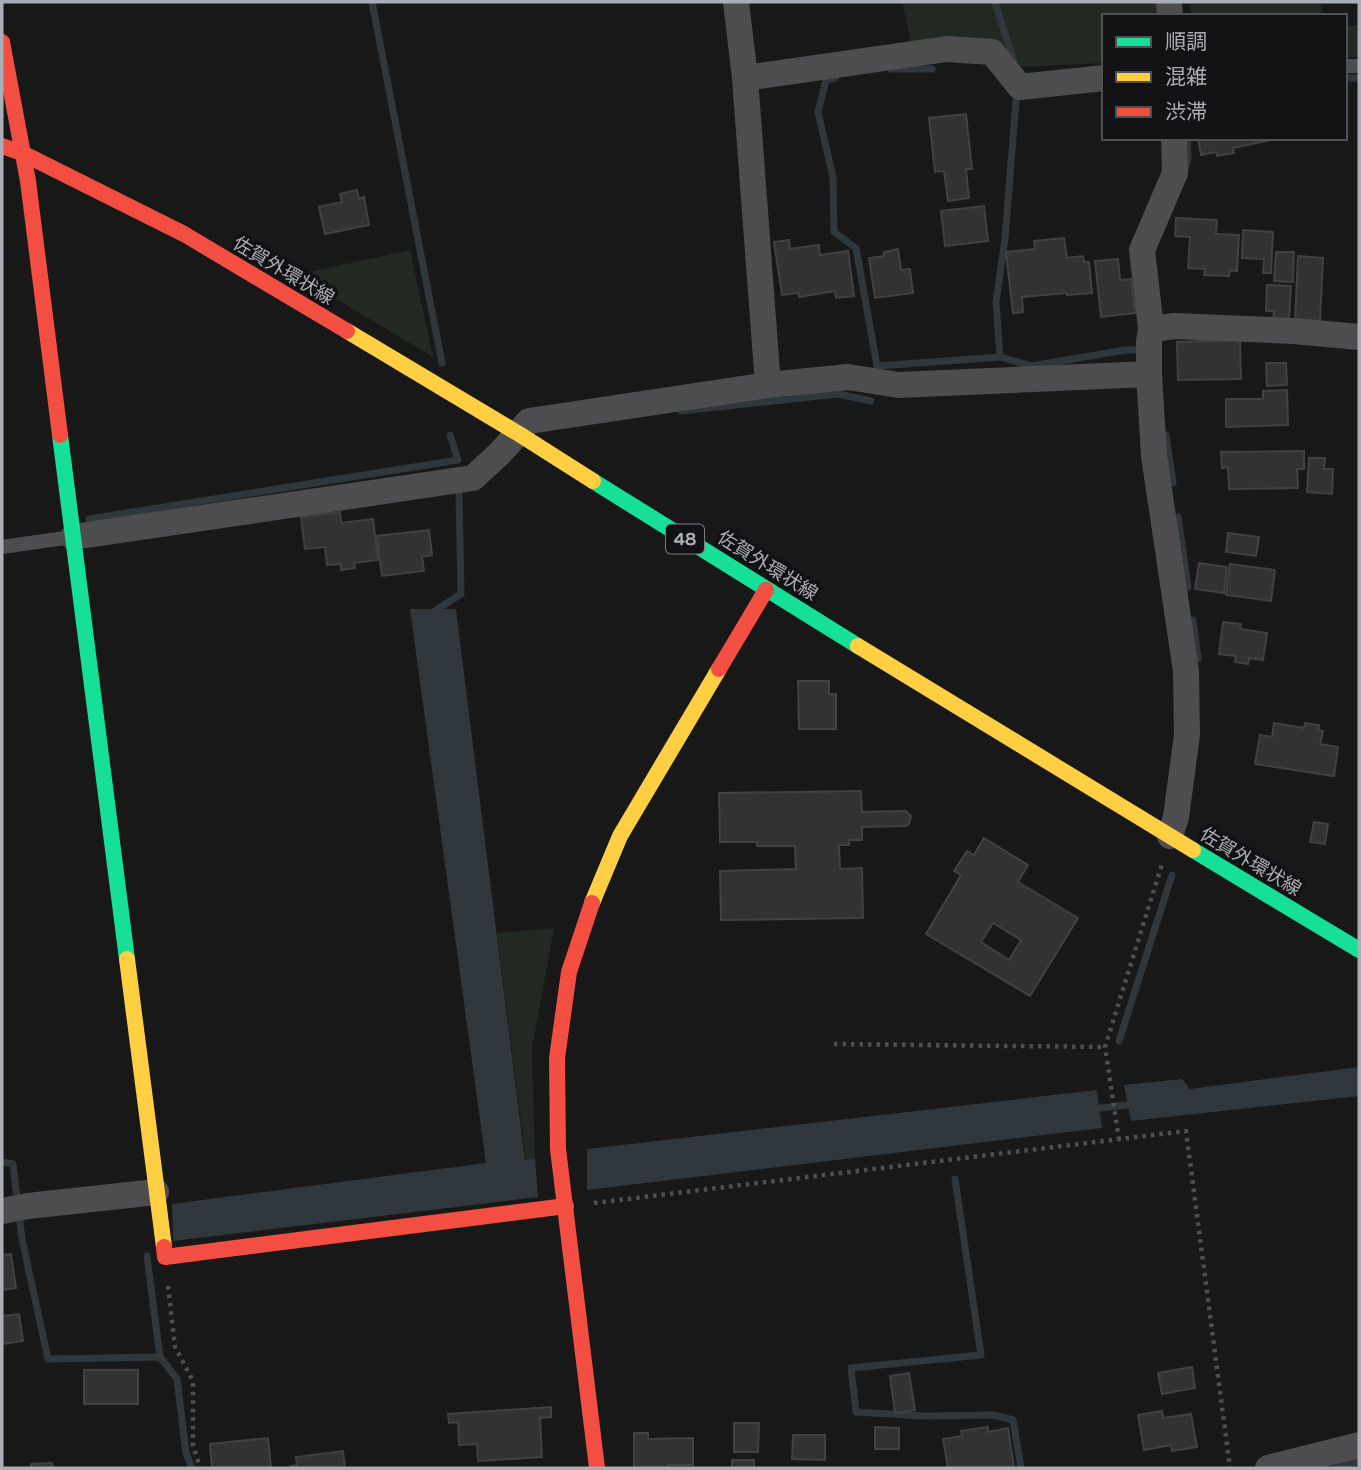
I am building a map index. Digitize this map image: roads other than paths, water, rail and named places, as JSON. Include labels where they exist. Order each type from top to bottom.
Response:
[{"type":"street","points":[[736,2],[746,78],[768,385]]},
{"type":"street","points":[[2,42],[28,181],[165,1256],[566,1206]]},
{"type":"street","points":[[746,78],[947,49],[992,52],[1020,86],[1102,78]]},
{"type":"street","points":[[1170,836],[1176,817],[1187,735],[1186,671],[1154,456],[1154,347],[1142,250],[1175,173],[1174,140]]},
{"type":"street","name":"佐賀外環状線","points":[[2,146],[22,153],[184,234],[519,434],[766,590],[1359,950]]},
{"type":"street","points":[[73,537],[473,478],[529,421],[768,385],[848,377],[899,385],[1154,347],[1294,331],[1359,337]]},
{"type":"street","points":[[597,1468],[558,1149],[557,1058],[569,972],[587,914],[620,836],[766,590]]},
{"type":"street","points":[[12,1209],[157,1203]]},
{"type":"street","points":[[1268,1468],[1359,1445]]},
{"type":"lane","points":[[2,547],[73,537]]},
{"type":"waterway","points":[[372,2],[442,363]]},
{"type":"waterway","points":[[995,2],[1014,62]]},
{"type":"waterway","points":[[891,69],[932,69]]},
{"type":"waterway","points":[[835,78],[826,80],[818,112],[833,177],[834,232],[856,248],[877,366],[1000,357],[1032,366],[1125,350],[1143,350]]},
{"type":"waterway","points":[[1347,78],[1359,78]]},
{"type":"waterway","points":[[1000,357],[996,302],[1005,239],[1016,101]]},
{"type":"waterway","points":[[1185,169],[1188,159],[1187,140]]},
{"type":"waterway","points":[[681,411],[838,394],[871,401]]},
{"type":"waterway","points":[[89,519],[458,460],[450,435]]},
{"type":"waterway","points":[[1166,435],[1173,483]]},
{"type":"waterway","points":[[430,614],[461,594],[459,492]]},
{"type":"waterway","points":[[1178,517],[1188,587]]},
{"type":"waterway","points":[[1193,620],[1198,659]]},
{"type":"waterway","points":[[1119,1041],[1172,875]]},
{"type":"waterway","points":[[1092,1109],[1136,1104]]},
{"type":"waterway","points":[[2,1162],[13,1164],[22,1239],[48,1359],[160,1357],[177,1379],[186,1453],[192,1468]]},
{"type":"waterway","points":[[955,1179],[981,1355],[851,1368],[856,1412],[925,1416],[994,1415],[1013,1420],[1021,1468]]},
{"type":"waterway","points":[[147,1256],[160,1357]]},
{"type":"waterway","points":[[1336,1468],[1357,1462]]}]
